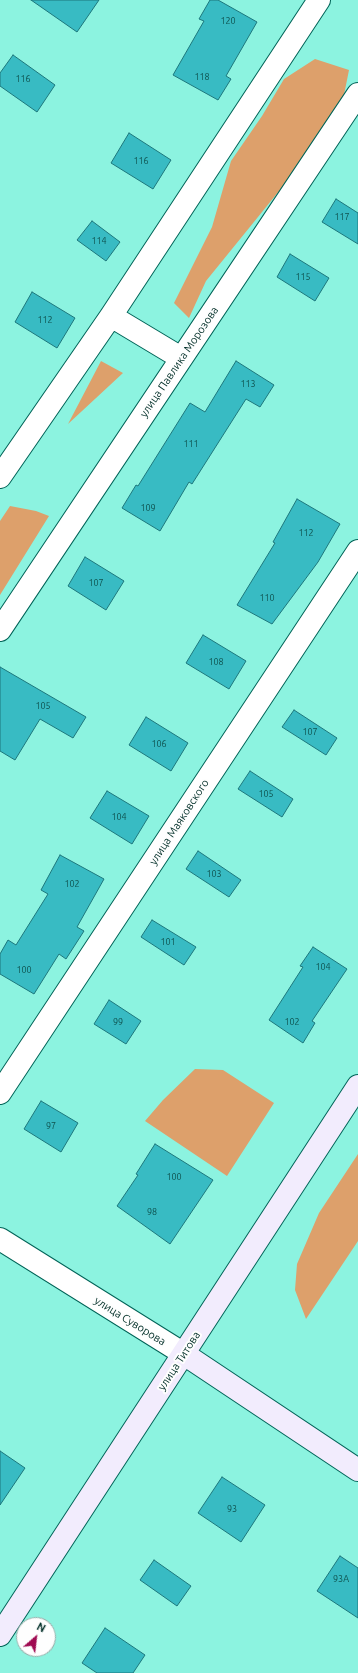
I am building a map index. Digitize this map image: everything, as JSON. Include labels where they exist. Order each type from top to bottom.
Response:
[{"type":"main road","name":"улица Титова","points":[[0,1635],[358,1086]]},
{"type":"main road","name":"улица Суворова","points":[[184,1354],[358,1470]]},
{"type":"street","points":[[0,477],[111,316],[319,0]]},
{"type":"street","name":"улица Павлика Морозова","points":[[0,630],[358,94]]},
{"type":"street","points":[[111,316],[181,358]]},
{"type":"street","name":"улица Маяковского","points":[[0,1093],[358,551]]},
{"type":"street","name":"улица Суворова","points":[[0,1239],[184,1354]]},
{"type":"shaded area","points":[[315,59],[349,70],[344,95],[314,148],[206,281],[189,318],[174,303],[212,227],[231,161],[262,116],[284,79]]},
{"type":"shaded area","points":[[101,361],[123,373],[68,424]]},
{"type":"shaded area","points":[[10,506],[36,511],[49,516],[0,595],[0,521]]},
{"type":"shaded area","points":[[195,1069],[223,1070],[274,1103],[227,1176],[145,1121],[163,1100]]},
{"type":"shaded area","points":[[358,1154],[358,1241],[306,1319],[295,1290],[297,1264],[319,1213]]},
{"type":"building","points":[[31,0],[99,0],[77,32]]},
{"type":"building","points":[[210,0],[218,0],[257,22],[226,76],[231,79],[218,100],[173,75],[204,21],[199,19]]},
{"type":"building","points":[[13,55],[55,85],[37,112],[0,86],[0,73]]},
{"type":"building","points":[[129,133],[171,160],[153,189],[111,163]]},
{"type":"building","points":[[336,199],[358,213],[358,244],[322,222]]},
{"type":"building","points":[[92,221],[120,242],[106,261],[77,240]]},
{"type":"building","points":[[290,254],[329,278],[315,301],[277,277]]},
{"type":"building","points":[[32,292],[75,318],[57,348],[15,322]]},
{"type":"building","points":[[236,361],[274,385],[260,407],[246,399],[192,484],[189,482],[160,531],[122,508],[136,485],[138,486],[190,403],[205,412]]},
{"type":"building","points":[[297,499],[340,524],[318,562],[272,624],[237,605],[275,543],[273,542]]},
{"type":"building","points":[[85,557],[124,581],[106,610],[68,586]]},
{"type":"building","points":[[203,635],[246,661],[229,689],[186,663]]},
{"type":"building","points":[[0,667],[86,717],[73,738],[40,719],[15,760],[0,751]]},
{"type":"building","points":[[294,710],[337,738],[326,755],[282,727]]},
{"type":"building","points":[[146,717],[188,743],[171,771],[129,745]]},
{"type":"building","points":[[250,771],[293,799],[282,817],[238,789]]},
{"type":"building","points":[[107,791],[149,816],[132,844],[90,818]]},
{"type":"building","points":[[198,851],[241,880],[229,897],[186,869]]},
{"type":"building","points":[[60,855],[104,879],[77,927],[84,931],[66,959],[59,954],[34,994],[0,974],[0,954],[8,940],[16,945],[48,894],[41,890]]},
{"type":"building","points":[[152,920],[196,947],[184,965],[141,937]]},
{"type":"building","points":[[313,947],[347,969],[312,1021],[315,1023],[303,1043],[269,1020],[303,967],[300,966]]},
{"type":"building","points":[[109,1000],[141,1021],[126,1044],[94,1024]]},
{"type":"building","points":[[41,1101],[78,1123],[61,1152],[24,1129]]},
{"type":"building","points":[[155,1144],[213,1180],[170,1244],[117,1206],[138,1175],[136,1174]]},
{"type":"building","points":[[0,1451],[25,1468],[0,1505]]},
{"type":"building","points":[[222,1477],[265,1505],[241,1542],[198,1513]]},
{"type":"building","points":[[340,1556],[358,1568],[358,1618],[317,1591]]},
{"type":"building","points":[[154,1560],[191,1586],[177,1606],[140,1580]]},
{"type":"building","points":[[105,1628],[145,1655],[133,1673],[97,1673],[82,1663]]}]
